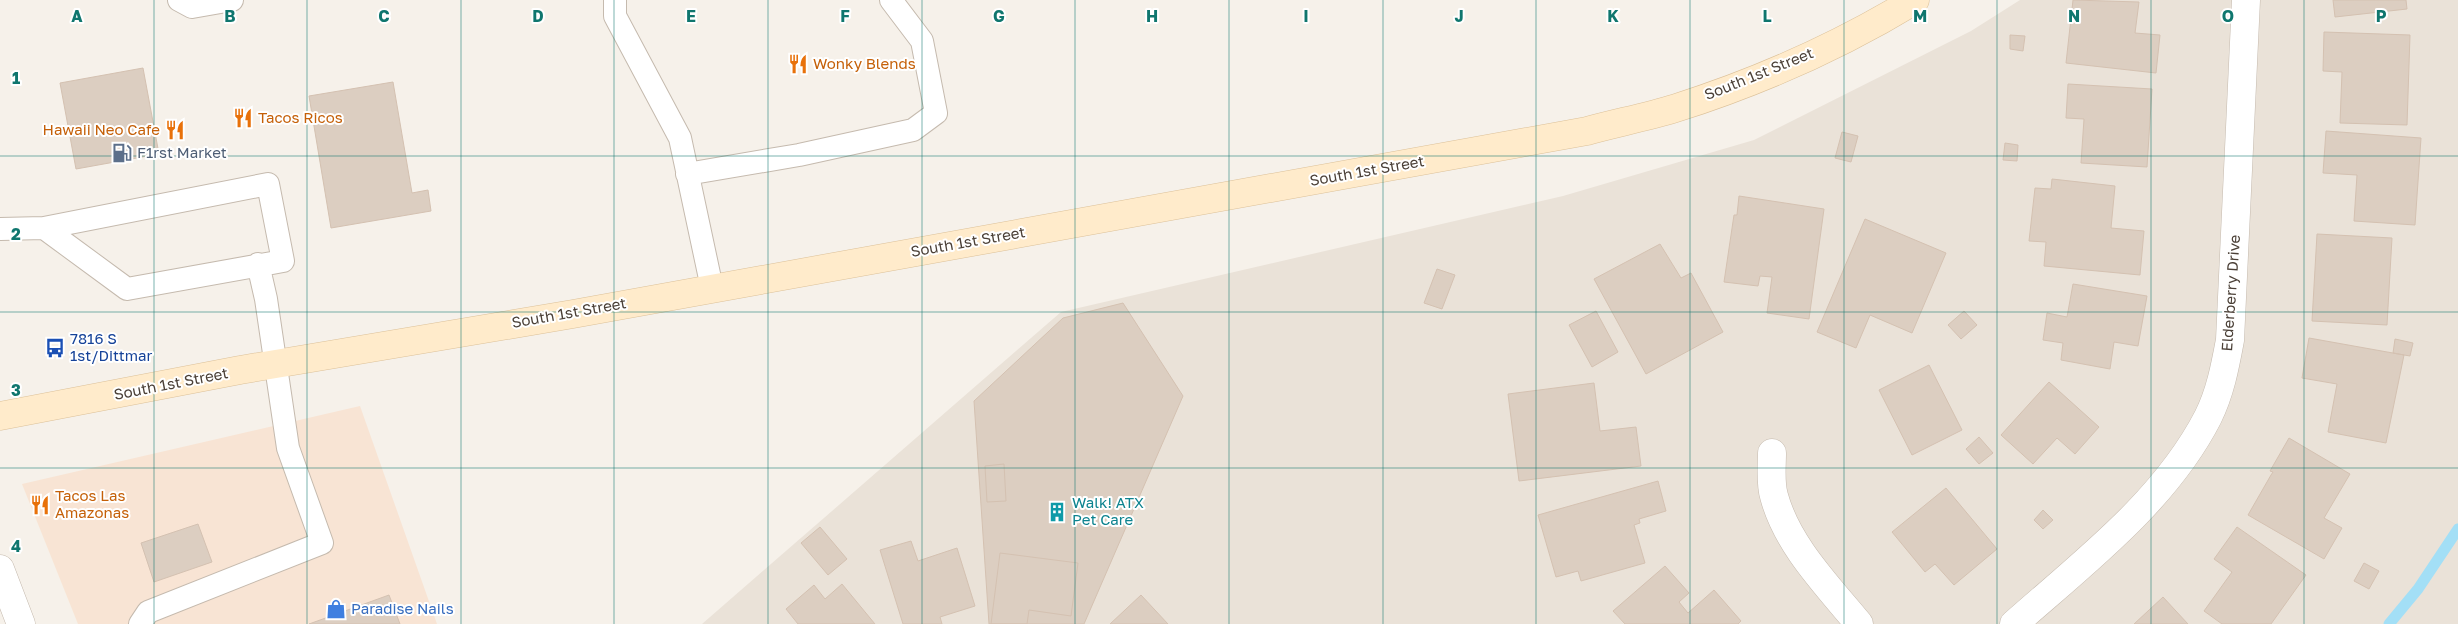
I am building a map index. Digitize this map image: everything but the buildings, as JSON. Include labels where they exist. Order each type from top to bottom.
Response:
[{"type":"main road","name":"South 1st Street","points":[[0,416],[274,364],[712,288],[1587,131],[1676,108],[1771,72],[1882,20],[1915,0]]},
{"type":"street","name":"Elderberry Drive","points":[[2014,624],[2098,549],[2149,499],[2179,464],[2208,417],[2222,382],[2230,340],[2246,0]]},
{"type":"street","points":[[1772,453],[1773,495],[1788,529],[1808,562],[1859,624]]},
{"type":"street","points":[[0,569],[21,624]]},
{"type":"lane","points":[[179,0],[192,7],[232,0]]},
{"type":"lane","points":[[615,0],[615,16],[680,138],[712,288]]},
{"type":"lane","points":[[687,174],[799,155],[914,130],[936,113],[922,41],[891,0]]},
{"type":"lane","points":[[0,230],[44,228],[268,184],[283,261],[127,289],[44,228]]},
{"type":"lane","points":[[140,624],[148,612],[322,544],[288,448],[274,364],[266,299],[258,264]]},
{"type":"shaded area","points":[[2020,0],[2458,0],[2458,624],[702,624],[1061,312],[1563,196],[1754,140],[1971,31]]},
{"type":"shaded area","points":[[360,406],[437,624],[78,624],[22,484]]},
{"type":"waterway","points":[[2389,624],[2418,589],[2458,529]]},
{"type":"place","name":"Wonky Blends","points":[[798,64]]},
{"type":"place","name":"Tacos Ricos","points":[[243,118]]},
{"type":"place","name":"Hawaii Neo Cafe","points":[[175,130]]},
{"type":"place","name":"F1rst Market","points":[[122,153]]},
{"type":"place","name":"7816 S 1st/Dittmar","points":[[55,348]]},
{"type":"place","name":"Tacos Las Amazonas","points":[[40,505]]},
{"type":"place","name":"Walk! ATX Pet Care","points":[[1057,512]]},
{"type":"place","name":"Paradise Nails","points":[[336,609]]}]
